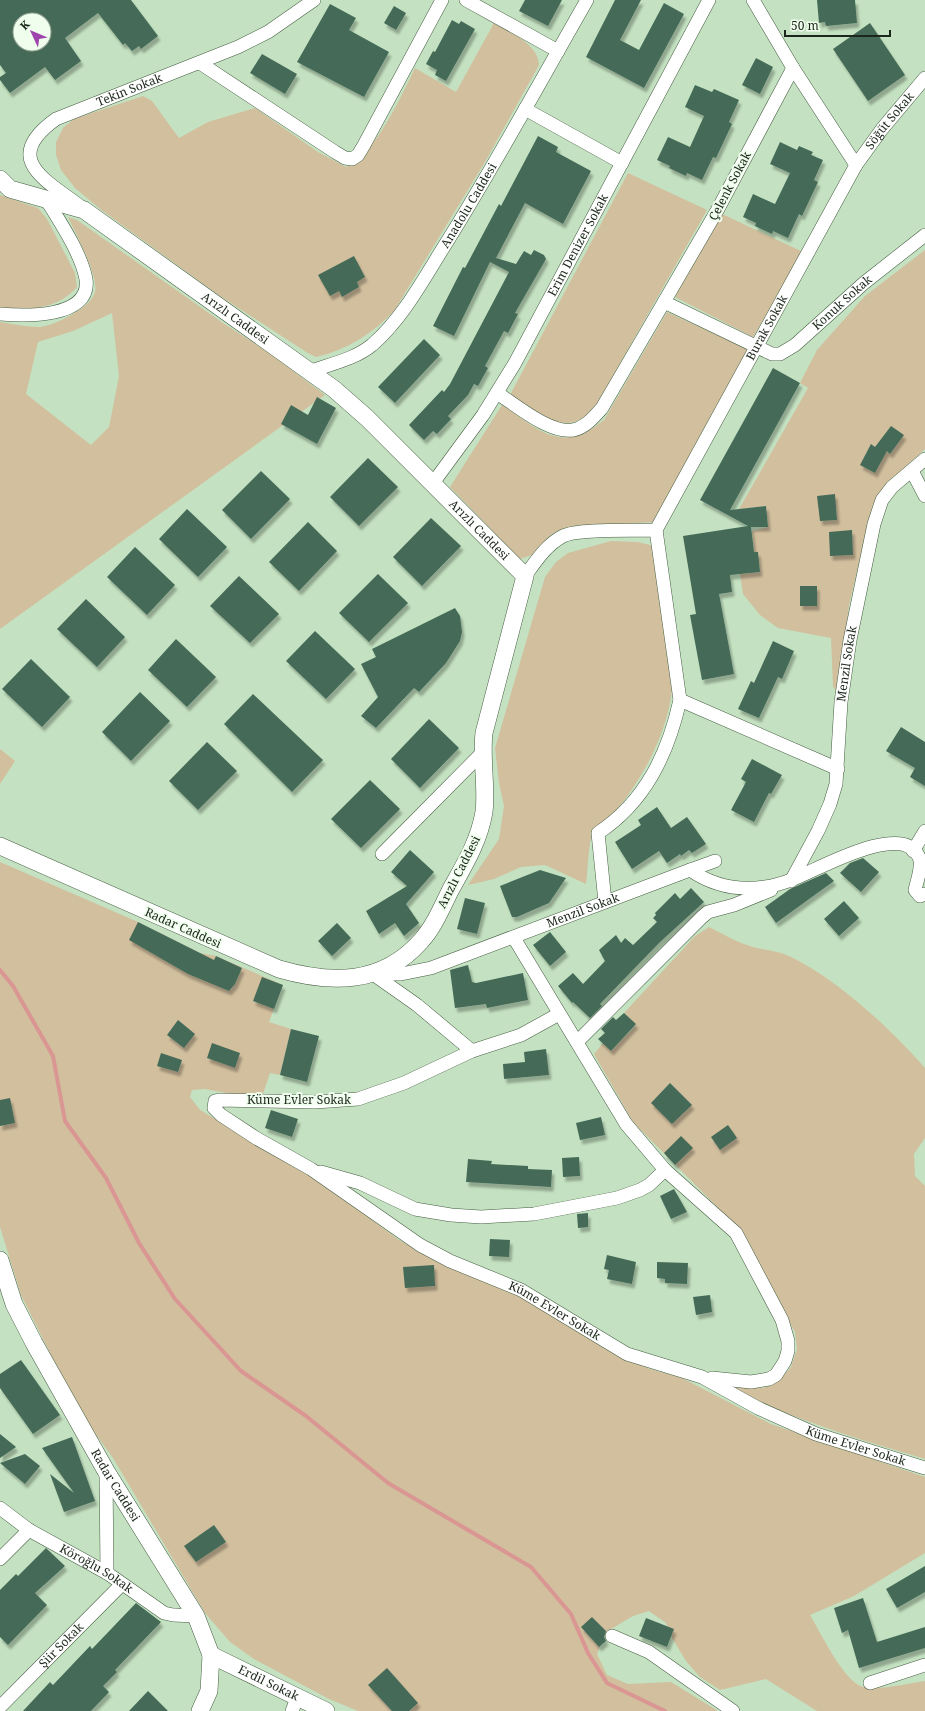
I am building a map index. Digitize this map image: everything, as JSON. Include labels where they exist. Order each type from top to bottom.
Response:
[{"type":"street","name":"Tekin Sokak","points":[[84,210],[39,174],[32,166],[30,156],[31,145],[35,137],[42,129],[56,119],[238,47],[268,32],[314,0]]},
{"type":"street","points":[[200,63],[335,152],[352,159],[358,155],[364,145],[442,0]]},
{"type":"street","points":[[466,0],[558,51]]},
{"type":"street","name":"Anadolu Caddesi","points":[[311,371],[354,356],[370,346],[390,327],[419,286],[474,198],[587,0]]},
{"type":"street","name":"Erim Denizer Sokak","points":[[433,483],[475,426],[515,363],[709,0]]},
{"type":"street","points":[[753,0],[793,68],[856,165]]},
{"type":"street","name":"Çelenk Sokak","points":[[497,393],[548,426],[561,431],[575,430],[591,421],[602,408],[718,209],[793,68]]},
{"type":"street","name":"Söğüt Sokak","points":[[856,165],[882,129],[925,78]]},
{"type":"street","points":[[525,108],[622,163]]},
{"type":"street","name":"Burak Sokak","points":[[656,530],[856,165]]},
{"type":"street","name":"Arızlı Caddesi","points":[[3,185],[84,210],[311,371],[368,418],[525,576],[488,713],[482,753],[484,810],[475,846],[429,930],[421,941],[393,964],[373,974]]},
{"type":"street","points":[[0,314],[32,316],[51,314],[68,308],[84,293],[86,281],[83,268],[70,240],[46,199]]},
{"type":"street","name":"Konuk Sokak","points":[[756,347],[772,354],[788,351],[864,283],[925,235]]},
{"type":"street","points":[[664,302],[756,347]]},
{"type":"street","name":"Menzil Sokak","points":[[790,881],[818,831],[830,804],[838,769],[841,702],[850,640],[874,524],[882,500],[887,492],[925,459]]},
{"type":"street","points":[[912,471],[925,496]]},
{"type":"street","points":[[525,576],[548,547],[565,535],[595,532],[656,530],[680,700],[674,725],[664,751],[643,790],[630,808],[613,823],[598,833],[605,902]]},
{"type":"street","points":[[680,700],[838,769]]},
{"type":"street","points":[[382,854],[482,753]]},
{"type":"street","points":[[913,850],[925,831]]},
{"type":"street","points":[[577,1042],[702,917],[716,909],[751,899],[848,854],[869,847],[901,844],[913,850],[919,858],[920,864],[915,890],[920,896],[925,894]]},
{"type":"street","name":"Radar Caddesi","points":[[0,846],[222,946],[279,969],[319,978],[346,979],[373,974]]},
{"type":"street","name":"Menzil Sokak","points":[[373,974],[401,974],[431,968],[715,861]]},
{"type":"street","points":[[690,870],[715,884],[744,888],[765,887],[790,881]]},
{"type":"street","name":"Küme Evler Sokak","points":[[514,938],[636,1139],[665,1170],[736,1233],[782,1320],[788,1340],[785,1361],[776,1375],[769,1379],[751,1382],[702,1377],[627,1354],[521,1290],[444,1258],[414,1241],[311,1169],[256,1138],[221,1115],[214,1108],[215,1101],[315,1102],[358,1099],[404,1083],[472,1051],[521,1035],[559,1014]]},
{"type":"street","points":[[373,974],[417,1005],[472,1051]]},
{"type":"street","name":"Küme Evler Sokak","points":[[311,1169],[360,1183],[414,1210],[481,1217],[534,1214],[617,1198],[640,1190],[649,1185],[665,1170]]},
{"type":"street","name":"Radar Caddesi","points":[[0,1260],[14,1304],[34,1344],[106,1471],[196,1616],[211,1655],[209,1691],[200,1711]]},
{"type":"street","name":"Küme Evler Sokak","points":[[702,1377],[758,1408],[816,1434],[925,1468]]},
{"type":"street","points":[[106,1471],[107,1573]]},
{"type":"street","name":"Köroğlu Sokak","points":[[0,1508],[29,1530],[107,1573],[164,1613],[196,1616]]},
{"type":"street","points":[[0,1559],[29,1530]]},
{"type":"street","name":"Şiir Sokak","points":[[0,1707],[122,1584]]},
{"type":"street","points":[[612,1636],[649,1652],[733,1711]]},
{"type":"street","name":"Erdil Sokak","points":[[211,1655],[294,1704],[326,1711]]},
{"type":"street","points":[[870,1683],[925,1665]]},
{"type":"shaded area","points":[[494,23],[529,45],[537,57],[539,65],[485,162],[394,311],[368,334],[349,345],[327,354],[316,357],[306,352],[217,294],[100,209],[75,188],[61,170],[56,155],[56,142],[63,128],[74,119],[143,96],[152,101],[179,138],[208,122],[255,108],[318,152],[346,167],[356,161],[367,151],[377,138],[395,108],[415,68],[456,92]]},
{"type":"shaded area","points":[[628,173],[707,210],[594,409],[583,418],[572,422],[562,423],[534,411],[510,395]]},
{"type":"shaded area","points":[[0,195],[38,208],[47,219],[75,273],[77,287],[61,300],[42,307],[21,309],[0,308]]},
{"type":"shaded area","points":[[720,213],[803,252],[753,337],[675,297]]},
{"type":"shaded area","points":[[68,217],[77,220],[223,323],[269,353],[325,395],[0,629],[0,322],[40,327],[46,326],[72,315],[87,304],[92,298],[95,292],[93,276],[86,254]],"holes":[[[112,313],[119,376],[109,427],[91,445],[26,394],[38,342],[73,331]]]},
{"type":"shaded area","points":[[925,250],[925,449],[888,483],[871,512],[849,605],[838,693],[833,687],[831,638],[778,628],[760,615],[743,594],[740,574],[760,572],[758,552],[754,552],[752,531],[768,527],[766,506],[739,509],[808,388],[800,383],[817,350],[865,296]]},
{"type":"shaded area","points":[[667,312],[749,350],[654,522],[565,528],[552,534],[532,555],[520,559],[450,487],[502,405],[540,430],[552,435],[563,437],[575,436],[589,430],[604,420]]},
{"type":"shaded area","points":[[611,541],[638,542],[654,546],[672,690],[665,723],[659,739],[635,785],[615,812],[597,827],[593,833],[589,850],[586,884],[545,865],[521,867],[494,879],[468,885],[499,839],[504,806],[499,783],[495,748],[545,577],[556,562],[568,553]]},
{"type":"shaded area","points":[[0,749],[15,761],[0,784]]},
{"type":"shaded area","points":[[0,862],[138,922],[200,953],[216,956],[283,985],[269,1022],[291,1029],[280,1075],[270,1073],[263,1094],[237,1095],[205,1089],[192,1090],[190,1097],[200,1110],[318,1180],[399,1240],[435,1259],[523,1296],[611,1351],[650,1369],[682,1378],[771,1424],[925,1477],[925,1553],[854,1596],[810,1615],[841,1667],[856,1683],[863,1687],[876,1688],[925,1681],[925,1711],[817,1711],[766,1679],[720,1690],[700,1677],[686,1661],[672,1638],[666,1623],[649,1611],[633,1616],[606,1632],[597,1654],[607,1675],[628,1684],[671,1682],[718,1711],[358,1711],[329,1699],[254,1659],[230,1642],[205,1613],[113,1458],[79,1411],[21,1295],[0,1227]]},
{"type":"shaded area","points":[[709,927],[747,945],[785,954],[825,977],[879,1021],[925,1068],[925,1138],[914,1154],[915,1176],[925,1186],[925,1459],[826,1428],[754,1399],[731,1387],[763,1388],[779,1381],[791,1367],[797,1349],[795,1332],[738,1228],[633,1122],[594,1054],[603,1043],[611,1051],[636,1025],[624,1013],[695,936]]},
{"type":"building","points":[[0,0],[131,0],[158,36],[141,49],[139,46],[132,51],[125,43],[123,45],[98,13],[65,38],[81,61],[55,80],[45,67],[10,93],[0,80],[0,77],[6,73],[0,65]]},
{"type":"building","points":[[525,0],[562,0],[548,26],[519,11]]},
{"type":"building","points":[[615,0],[641,0],[620,40],[639,50],[664,3],[684,14],[644,88],[586,57]]},
{"type":"building","points":[[817,0],[855,0],[857,23],[826,26],[825,22],[819,23]]},
{"type":"building","points":[[330,4],[356,18],[349,30],[389,52],[364,97],[297,62]]},
{"type":"building","points":[[394,6],[406,13],[396,30],[384,23]]},
{"type":"building","points":[[452,20],[459,24],[461,21],[475,29],[446,81],[435,75],[437,70],[426,64],[433,51],[435,52]]},
{"type":"building","points":[[870,23],[905,75],[868,101],[833,49]]},
{"type":"building","points":[[262,54],[297,74],[285,94],[250,73]]},
{"type":"building","points":[[756,58],[773,67],[760,94],[742,85]]},
{"type":"building","points":[[695,85],[712,92],[714,89],[739,100],[729,122],[732,124],[716,158],[713,157],[702,180],[687,173],[686,176],[669,168],[670,166],[657,160],[668,137],[690,147],[704,116],[685,107]]},
{"type":"building","points":[[538,136],[558,147],[556,152],[591,171],[563,224],[525,203],[496,258],[516,264],[524,251],[531,255],[534,250],[544,255],[546,259],[515,313],[518,314],[508,333],[504,331],[485,366],[488,368],[478,386],[474,384],[468,395],[448,416],[451,419],[437,434],[433,431],[424,440],[409,425],[442,390],[444,392],[450,384],[509,272],[490,262],[454,336],[433,326],[463,267],[465,268],[499,204],[501,206]]},
{"type":"building","points":[[780,142],[797,150],[799,146],[813,152],[811,155],[823,160],[814,180],[818,182],[802,216],[799,214],[788,238],[773,231],[772,234],[755,226],[756,223],[743,217],[753,194],[775,204],[790,173],[770,164]]},
{"type":"building","points":[[354,256],[365,277],[357,282],[359,287],[342,297],[339,291],[330,296],[318,275]]},
{"type":"building","points":[[424,339],[440,355],[395,403],[378,387]]},
{"type":"building","points":[[773,368],[800,383],[730,510],[766,506],[768,527],[751,527],[754,552],[758,552],[760,572],[730,575],[732,592],[719,594],[734,674],[702,680],[690,615],[696,614],[683,536],[748,526],[700,500]]},
{"type":"building","points":[[317,397],[336,408],[317,444],[281,424],[291,405],[308,415]]},
{"type":"building","points":[[891,426],[904,435],[890,454],[887,451],[875,473],[860,465],[871,444],[875,447]]},
{"type":"building","points":[[368,458],[398,487],[359,526],[330,497]]},
{"type":"building","points":[[261,471],[290,499],[251,539],[222,510]]},
{"type":"building","points":[[835,494],[837,520],[820,521],[817,496]]},
{"type":"building","points":[[187,509],[227,547],[198,577],[159,539]]},
{"type":"building","points":[[431,518],[461,546],[422,586],[393,557]]},
{"type":"building","points":[[308,522],[337,551],[299,591],[269,562]]},
{"type":"building","points":[[852,530],[853,555],[830,556],[829,532]]},
{"type":"building","points":[[135,547],[175,585],[147,615],[107,577]]},
{"type":"building","points":[[378,574],[408,603],[369,642],[339,613]]},
{"type":"building","points":[[239,576],[279,614],[250,643],[210,606]]},
{"type":"building","points":[[800,586],[817,586],[817,606],[800,606]]},
{"type":"building","points":[[86,599],[125,637],[97,667],[57,629]]},
{"type":"building","points":[[455,608],[460,616],[462,632],[460,641],[446,663],[419,692],[414,688],[376,728],[361,716],[378,697],[361,664],[376,657],[372,649]]},
{"type":"building","points":[[315,631],[355,669],[326,699],[286,661]]},
{"type":"building","points":[[176,639],[216,677],[187,707],[148,670]]},
{"type":"building","points":[[773,641],[794,651],[782,679],[778,677],[759,718],[738,709],[751,681],[754,683]]},
{"type":"building","points":[[31,659],[70,697],[42,727],[2,689]]},
{"type":"building","points":[[140,692],[170,721],[131,761],[102,732]]},
{"type":"building","points":[[253,694],[323,760],[292,792],[224,724]]},
{"type":"building","points":[[429,719],[459,748],[420,788],[391,759]]},
{"type":"building","points":[[901,727],[925,742],[925,786],[910,777],[915,768],[886,751]]},
{"type":"building","points":[[207,742],[237,771],[198,810],[169,781]]},
{"type":"building","points":[[752,759],[782,775],[771,794],[769,793],[754,822],[731,810],[746,782],[741,779]]},
{"type":"building","points":[[370,780],[400,809],[361,848],[331,819]]},
{"type":"building","points":[[657,807],[671,828],[687,817],[706,844],[692,853],[689,850],[681,856],[680,854],[667,863],[659,851],[632,869],[615,842],[641,825],[638,820]]},
{"type":"building","points":[[410,850],[434,872],[406,904],[419,923],[404,936],[395,923],[379,934],[366,911],[407,886],[391,872]]},
{"type":"building","points":[[863,858],[879,872],[861,892],[840,873],[850,863]]},
{"type":"building","points":[[540,870],[566,878],[549,903],[517,917],[512,917],[500,886]]},
{"type":"building","points":[[826,873],[834,881],[776,923],[765,907],[790,889]]},
{"type":"building","points":[[691,888],[704,902],[659,943],[600,1004],[602,1006],[590,1018],[573,1002],[572,1003],[558,986],[573,973],[583,984],[605,961],[599,950],[616,935],[621,943],[625,938],[633,945],[657,922],[653,918],[656,915],[655,913],[675,893],[680,899]]},
{"type":"building","points":[[465,898],[485,903],[477,934],[457,929]]},
{"type":"building","points":[[844,901],[859,918],[839,936],[824,919]]},
{"type":"building","points":[[138,922],[214,960],[216,956],[242,968],[235,984],[229,991],[188,974],[129,940]]},
{"type":"building","points":[[337,923],[351,938],[332,956],[318,941]]},
{"type":"building","points":[[550,932],[566,952],[550,966],[533,945]]},
{"type":"building","points":[[468,965],[472,982],[476,983],[523,973],[528,1000],[487,1008],[486,1004],[455,1008],[450,970]]},
{"type":"building","points":[[262,977],[283,985],[274,1009],[253,1001]]},
{"type":"building","points":[[624,1013],[636,1024],[611,1051],[598,1039],[605,1033],[601,1029],[613,1017],[616,1020]]},
{"type":"building","points":[[178,1020],[195,1034],[184,1048],[167,1035]]},
{"type":"building","points":[[291,1029],[319,1036],[307,1082],[280,1075]]},
{"type":"building","points":[[212,1043],[240,1053],[235,1068],[207,1058]]},
{"type":"building","points":[[546,1049],[549,1075],[504,1079],[503,1064],[525,1062],[524,1052]]},
{"type":"building","points":[[161,1053],[182,1060],[178,1072],[157,1066]]},
{"type":"building","points":[[670,1083],[692,1105],[672,1124],[651,1103]]},
{"type":"building","points":[[10,1098],[15,1123],[0,1126],[0,1100]]},
{"type":"building","points":[[271,1110],[298,1119],[292,1137],[265,1128]]},
{"type":"building","points":[[601,1117],[605,1135],[580,1140],[576,1123]]},
{"type":"building","points":[[728,1125],[737,1138],[720,1150],[711,1137]]},
{"type":"building","points":[[681,1136],[693,1148],[675,1165],[664,1153]]},
{"type":"building","points":[[579,1157],[580,1176],[563,1177],[562,1158]]},
{"type":"building","points":[[468,1159],[492,1161],[491,1164],[528,1166],[528,1169],[552,1170],[551,1187],[466,1182]]},
{"type":"building","points":[[674,1189],[687,1212],[671,1219],[660,1196]]},
{"type":"building","points":[[588,1213],[588,1227],[578,1228],[577,1214]]},
{"type":"building","points":[[490,1239],[510,1240],[509,1257],[489,1256]]},
{"type":"building","points":[[607,1255],[636,1262],[632,1284],[607,1279],[609,1270],[604,1269]]},
{"type":"building","points":[[657,1262],[688,1263],[687,1284],[665,1283],[665,1279],[657,1278]]},
{"type":"building","points":[[434,1265],[435,1286],[405,1288],[403,1267]]},
{"type":"building","points":[[710,1295],[712,1312],[696,1315],[693,1297]]},
{"type":"building","points":[[21,1360],[60,1415],[33,1434],[0,1388],[0,1374]]},
{"type":"building","points":[[0,1434],[16,1447],[0,1458]]},
{"type":"building","points":[[72,1437],[95,1501],[64,1512],[50,1474],[74,1493],[42,1448]]},
{"type":"building","points":[[25,1454],[40,1466],[25,1484],[0,1463]]},
{"type":"building","points":[[214,1525],[226,1542],[196,1562],[184,1546]]},
{"type":"building","points":[[46,1548],[65,1566],[35,1593],[47,1605],[8,1645],[0,1637],[0,1590],[16,1574],[18,1576]]},
{"type":"building","points":[[925,1566],[925,1592],[897,1608],[886,1589]]},
{"type":"building","points":[[863,1598],[877,1642],[925,1627],[925,1648],[859,1668],[848,1630],[842,1633],[834,1608]]},
{"type":"building","points":[[136,1603],[161,1622],[115,1670],[117,1672],[103,1686],[109,1692],[91,1711],[23,1711],[50,1682],[53,1685],[90,1646],[92,1649]]},
{"type":"building","points":[[592,1617],[606,1631],[604,1637],[606,1641],[599,1647],[581,1627]]},
{"type":"building","points":[[646,1618],[674,1629],[667,1647],[639,1636]]},
{"type":"building","points":[[387,1668],[418,1703],[409,1711],[392,1711],[368,1685]]},
{"type":"building","points":[[148,1691],[168,1711],[129,1711]]},
{"type":"waterway","points":[[0,970],[13,986],[53,1056],[65,1121],[106,1178],[139,1243],[175,1299],[241,1371],[306,1416],[388,1483],[531,1567],[571,1614],[588,1653],[607,1683],[665,1711]]}]
